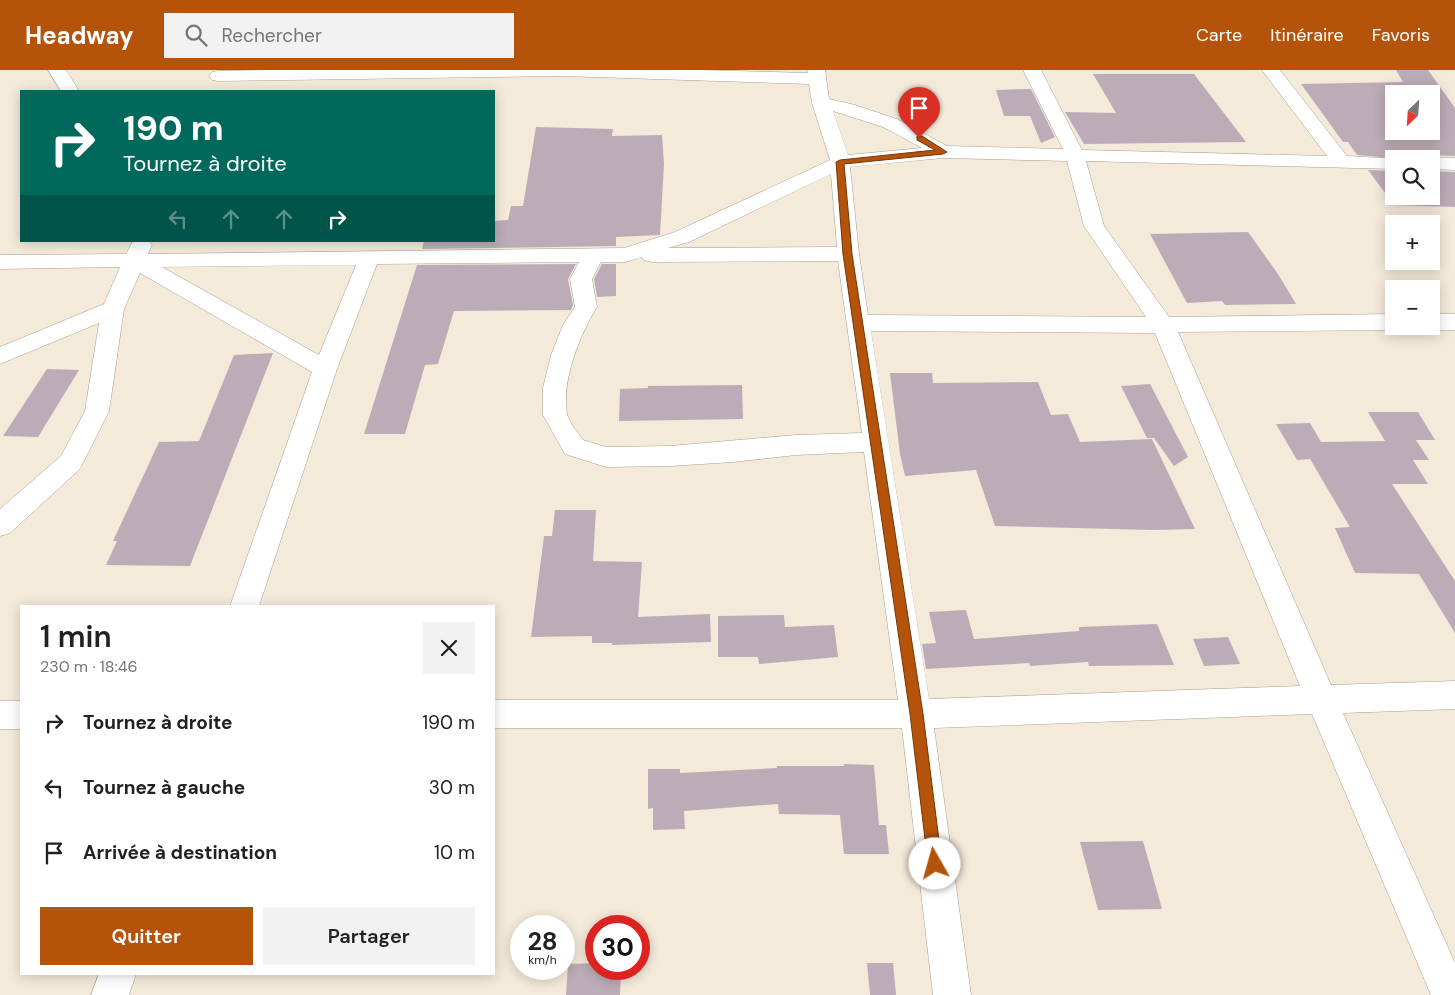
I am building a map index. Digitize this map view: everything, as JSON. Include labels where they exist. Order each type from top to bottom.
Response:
[{"type":"street","points":[[57,70],[69,90]]},
{"type":"street","points":[[1032,70],[1075,155],[1094,226],[1163,325],[1321,699],[1450,995]]},
{"type":"street","points":[[1270,70],[1342,162]]},
{"type":"street","points":[[218,79],[562,71],[818,84],[850,109],[890,123],[943,152]]},
{"type":"street","points":[[818,84],[840,162],[848,254],[916,714],[952,995]]},
{"type":"street","points":[[626,255],[682,237],[840,162],[943,152],[1385,163]]},
{"type":"street","points":[[1440,163],[1455,164]]},
{"type":"street","points":[[0,262],[134,248],[369,258],[848,254]]},
{"type":"street","points":[[0,525],[70,463],[97,411],[113,309],[134,248]]},
{"type":"street","points":[[134,248],[325,369]]},
{"type":"street","points":[[593,256],[581,278],[586,307],[574,325],[563,355],[555,388],[556,415],[574,447],[606,457],[670,456],[733,452],[796,444],[876,442]]},
{"type":"street","points":[[245,605],[325,369],[369,258]]},
{"type":"street","points":[[0,356],[113,309]]},
{"type":"street","points":[[859,324],[1163,325],[1385,322]]},
{"type":"street","points":[[1440,322],[1455,322]]},
{"type":"street","points":[[495,714],[916,714],[1455,695]]},
{"type":"street","points":[[0,715],[20,715]]},
{"type":"street","points":[[110,995],[117,975]]},
{"type":"building","points":[[1396,70],[1428,70],[1439,85],[1385,85],[1385,140],[1440,140],[1440,87],[1455,108],[1455,156],[1440,155],[1440,150],[1385,150],[1385,157],[1357,155],[1348,142],[1343,142],[1301,84],[1403,82]]},
{"type":"building","points":[[1093,74],[1194,74],[1246,142],[1084,144],[1065,112],[1116,113]]},
{"type":"building","points":[[1031,89],[1055,137],[1041,143],[1030,116],[1004,116],[996,90]]},
{"type":"building","points":[[536,127],[613,129],[612,136],[662,135],[664,164],[660,235],[616,237],[616,246],[422,249],[424,242],[495,242],[495,221],[508,220],[511,206],[523,206]]},
{"type":"building","points":[[1368,170],[1385,171],[1385,193]]},
{"type":"building","points":[[1440,171],[1455,172],[1455,207],[1394,205],[1440,205]]},
{"type":"building","points":[[1248,232],[1278,274],[1296,304],[1225,305],[1222,301],[1187,303],[1150,234]]},
{"type":"building","points":[[576,264],[568,279],[573,305],[571,310],[454,311],[438,364],[425,365],[405,434],[364,434],[417,265]]},
{"type":"building","points":[[602,264],[616,264],[616,296],[597,297],[594,279]]},
{"type":"building","points":[[273,353],[190,566],[106,565],[117,541],[113,541],[159,442],[199,441],[234,355]]},
{"type":"building","points":[[47,369],[79,370],[38,437],[3,436]]},
{"type":"building","points":[[890,373],[932,373],[933,383],[1038,382],[1051,415],[1068,414],[1080,442],[1152,439],[1195,529],[1153,530],[995,526],[976,470],[905,476],[900,454]]},
{"type":"building","points":[[1150,384],[1188,457],[1174,466],[1154,438],[1147,438],[1121,386]]},
{"type":"building","points":[[742,385],[743,419],[619,421],[620,389],[648,388],[648,386]]},
{"type":"building","points":[[1368,412],[1418,412],[1435,440],[1416,440],[1429,460],[1413,460],[1428,484],[1392,484],[1455,581],[1455,633],[1419,574],[1355,573],[1335,528],[1350,527],[1310,459],[1297,460],[1276,424],[1310,423],[1321,442],[1385,441]]},
{"type":"building","points":[[555,510],[596,510],[593,561],[642,562],[638,617],[710,614],[711,642],[612,645],[612,643],[592,643],[592,636],[531,637],[544,536],[552,536]]},
{"type":"building","points":[[966,610],[974,639],[1079,631],[1079,627],[1157,624],[1174,665],[1089,666],[1088,662],[1030,666],[1029,663],[926,669],[922,644],[936,643],[929,612]]},
{"type":"building","points":[[784,615],[785,627],[834,625],[838,657],[759,664],[758,657],[718,657],[718,616]]},
{"type":"building","points":[[1228,637],[1240,664],[1204,666],[1193,639]]},
{"type":"building","points":[[844,764],[874,765],[879,825],[886,825],[889,854],[844,854],[840,815],[779,814],[778,804],[684,811],[685,829],[653,830],[653,808],[648,809],[648,769],[680,769],[680,773],[777,768],[777,766],[844,766]]},
{"type":"building","points":[[1143,841],[1162,909],[1098,910],[1080,842]]},
{"type":"building","points":[[585,963],[585,980],[621,980],[620,995],[566,995],[567,980],[575,980],[575,964]]},
{"type":"building","points":[[867,963],[893,963],[896,995],[870,995]]},
{"type":"route","points":[[919,138],[943,152],[840,162],[848,254],[916,714],[935,864]]}]
